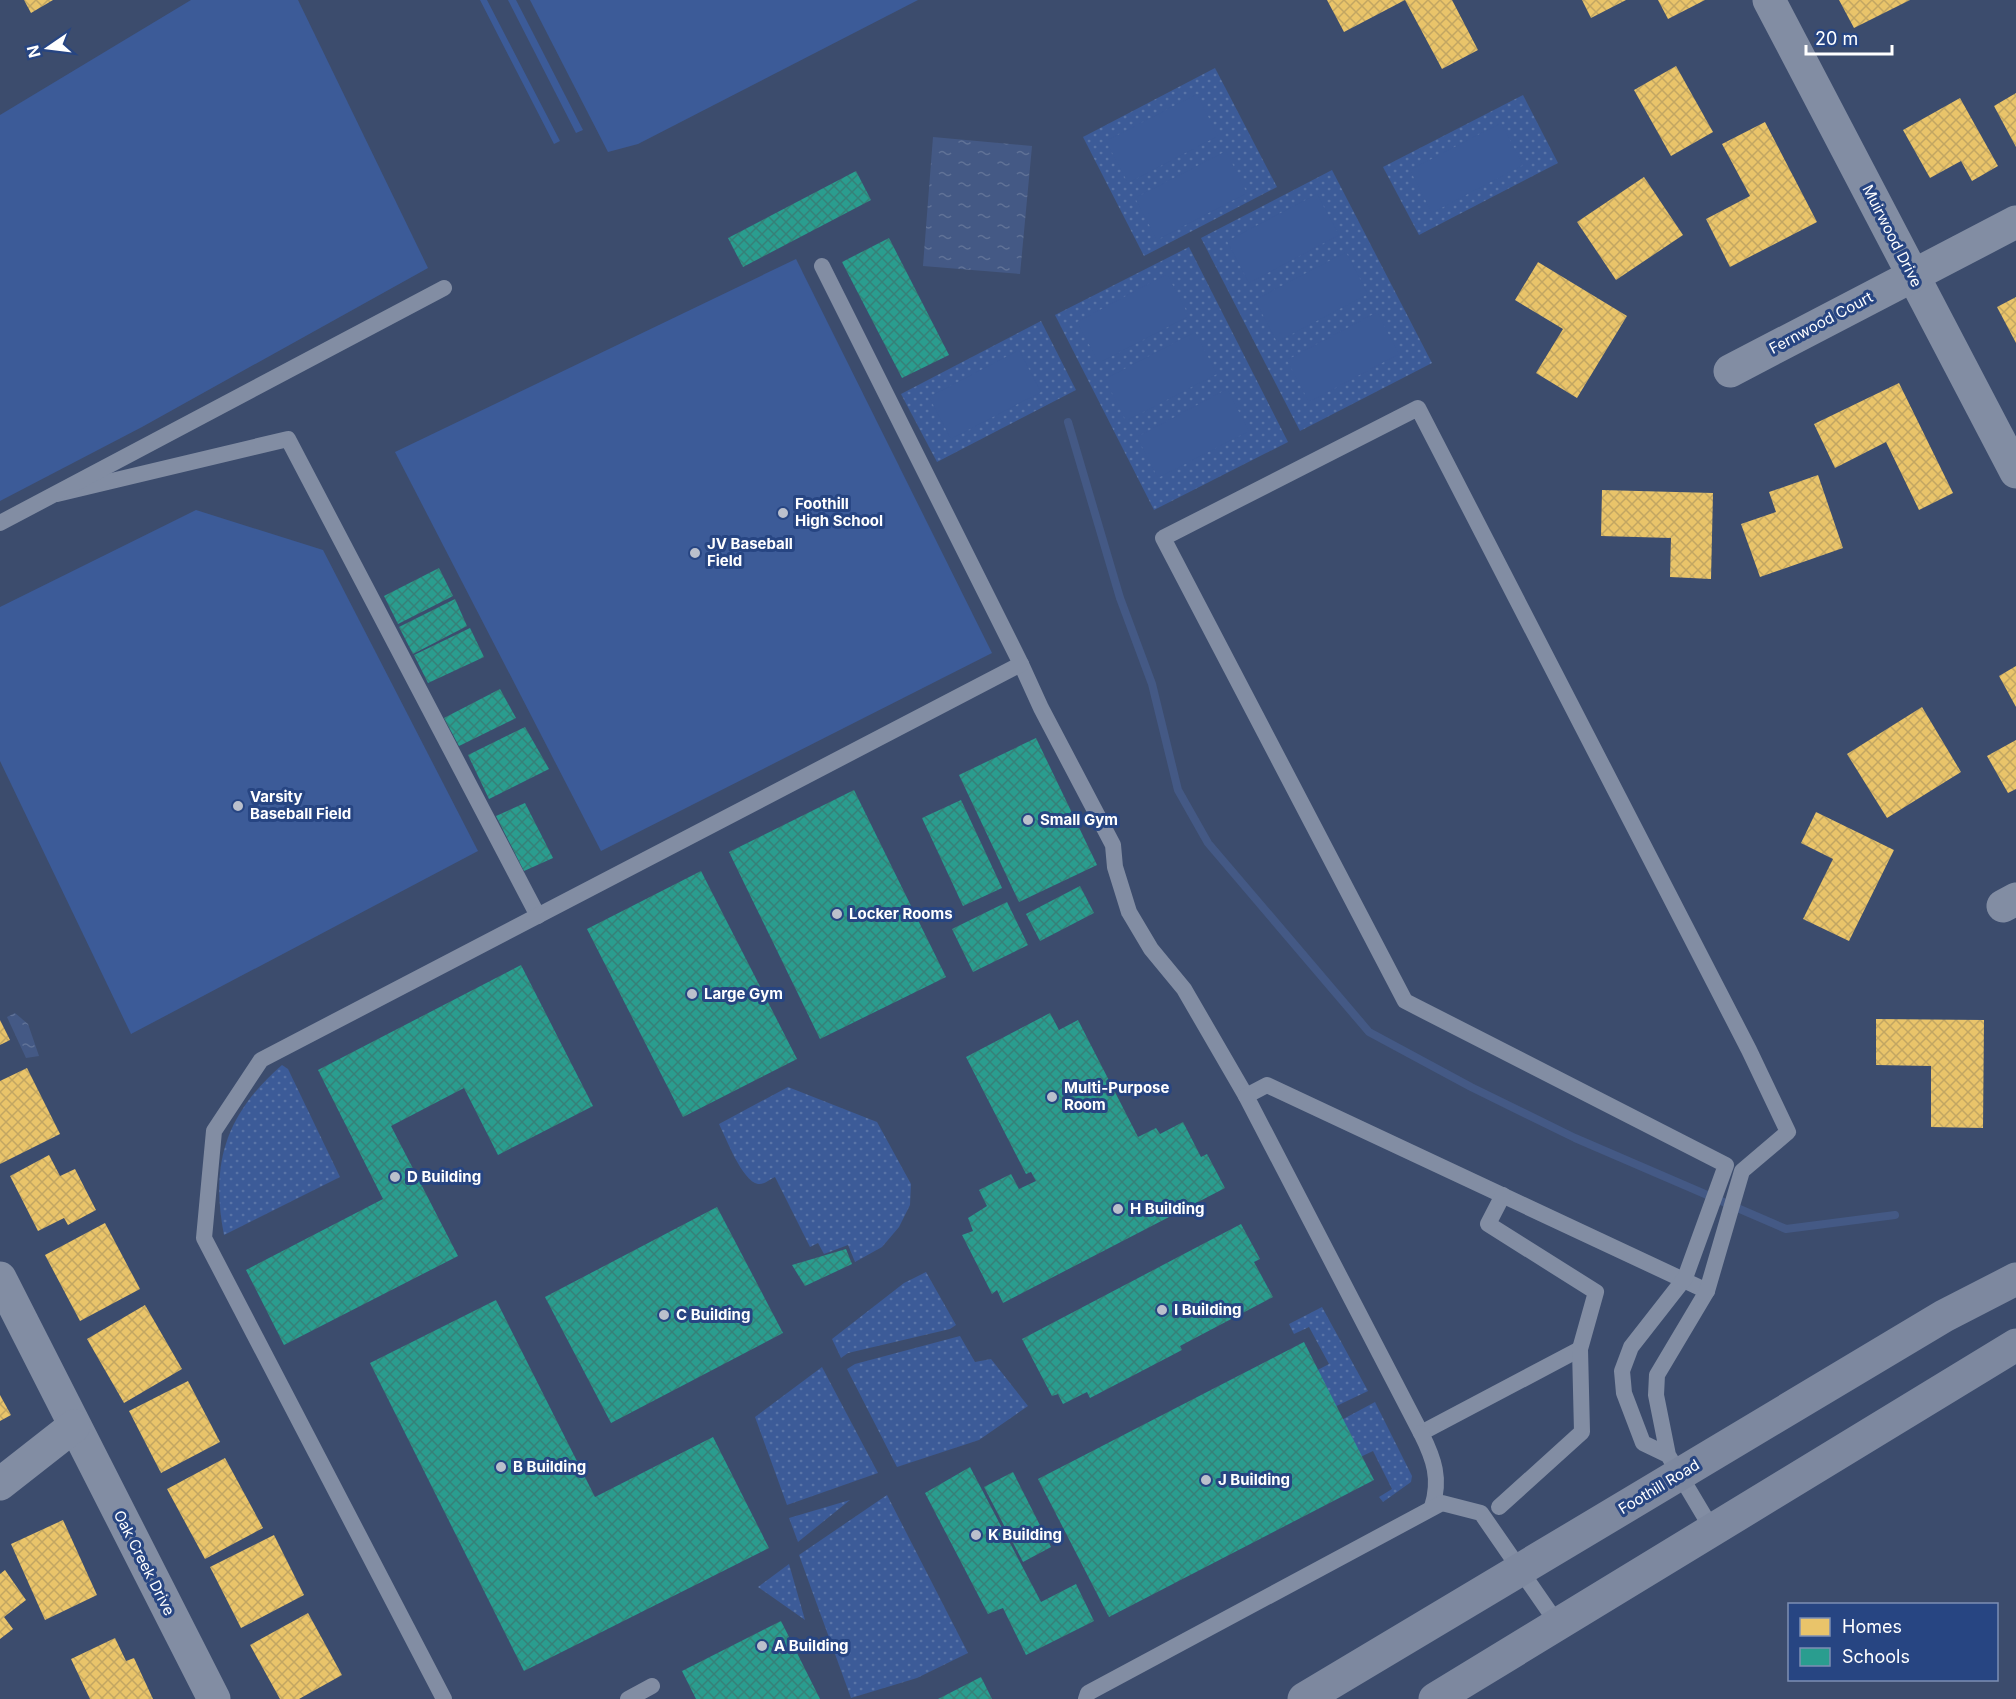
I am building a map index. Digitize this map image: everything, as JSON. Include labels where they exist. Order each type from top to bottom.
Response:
[{"type":"main road","name":"Foothill Road","points":[[1304,1699],[1520,1569],[1674,1465],[1944,1316],[2016,1279]]},
{"type":"main road","points":[[1436,1699],[1557,1623],[2016,1345]]},
{"type":"street","name":"Muirwood Drive","points":[[1769,0],[2016,472]]},
{"type":"street","name":"Fernwood Court","points":[[1730,371],[2016,222]]},
{"type":"street","name":"Oak Creek Drive","points":[[0,1278],[214,1699]]},
{"type":"street","points":[[0,1484],[75,1426]]},
{"type":"lane","points":[[822,266],[1041,708],[1113,845],[1115,867],[1129,912],[1151,949],[1184,989],[1246,1096],[1433,1457],[1437,1491],[1432,1507]]},
{"type":"lane","points":[[0,523],[249,389],[444,288]]},
{"type":"lane","points":[[1674,1465],[1643,1443],[1624,1393],[1622,1371],[1631,1347],[1685,1278],[1726,1165],[1405,1001],[1163,538],[1418,408],[1749,1050],[1788,1132],[1742,1171],[1707,1291],[1657,1375],[1656,1395],[1674,1465],[1712,1529]]},
{"type":"lane","points":[[57,494],[288,439],[538,915]]},
{"type":"lane","points":[[444,1699],[204,1238],[214,1131],[261,1060],[1021,664]]},
{"type":"lane","points":[[1246,1096],[1267,1085],[1685,1278],[1707,1291]]},
{"type":"lane","points":[[1499,1507],[1582,1432],[1580,1349],[1596,1292],[1488,1224],[1503,1195]]},
{"type":"lane","points":[[1420,1433],[1580,1349]]},
{"type":"lane","points":[[1086,1699],[1088,1693],[1442,1503],[1481,1513],[1557,1623]]},
{"type":"lane","points":[[628,1699],[652,1686]]},
{"type":"shaded area","points":[[191,0],[298,0],[428,268],[142,427],[0,501],[0,115]]},
{"type":"shaded area","points":[[480,0],[487,0],[560,141],[554,144]]},
{"type":"shaded area","points":[[508,0],[516,0],[583,130],[576,133]]},
{"type":"shaded area","points":[[530,0],[918,0],[638,144],[608,152]]},
{"type":"shaded area","points":[[1215,68],[1277,187],[1144,256],[1083,137]]},
{"type":"shaded area","points":[[1197,94],[1218,136],[1128,183],[1106,141]]},
{"type":"shaded area","points":[[1523,95],[1558,163],[1419,235],[1383,167]]},
{"type":"shaded area","points":[[1501,123],[1523,165],[1432,213],[1410,170]]},
{"type":"shaded area","points":[[1226,151],[1247,193],[1157,240],[1135,198]]},
{"type":"shaded area","points":[[1332,170],[1432,363],[1300,431],[1201,238]]},
{"type":"shaded area","points":[[1317,194],[1339,235],[1249,283],[1227,241]]},
{"type":"shaded area","points":[[1189,247],[1288,442],[1154,510],[1055,315]]},
{"type":"shaded area","points":[[1346,252],[1368,294],[1277,342],[1255,300]]},
{"type":"shaded area","name":"JV Baseball Field","points":[[796,259],[992,653],[601,851],[395,452]]},
{"type":"shaded area","points":[[1167,274],[1189,316],[1099,363],[1077,322]]},
{"type":"shaded area","points":[[1377,312],[1399,354],[1309,402],[1287,360]]},
{"type":"shaded area","points":[[1041,321],[1076,390],[937,462],[901,394]]},
{"type":"shaded area","points":[[1195,332],[1217,374],[1126,421],[1105,379]]},
{"type":"shaded area","points":[[1019,350],[1041,392],[951,439],[929,397]]},
{"type":"shaded area","points":[[1227,389],[1249,431],[1158,478],[1137,437]]},
{"type":"shaded area","name":"Varsity Baseball Field","points":[[196,510],[323,550],[478,851],[131,1034],[0,761],[0,607]]},
{"type":"shaded area","points":[[282,1065],[288,1069],[340,1177],[224,1235],[219,1185],[221,1162],[227,1141],[235,1121],[247,1102]]},
{"type":"shaded area","points":[[788,1087],[877,1122],[911,1184],[910,1205],[899,1227],[882,1247],[855,1262],[848,1245],[824,1254],[818,1243],[810,1247],[775,1177],[760,1184],[752,1181],[740,1167],[719,1124]]},
{"type":"shaded area","points":[[926,1272],[956,1325],[950,1329],[848,1353],[841,1358],[832,1339],[904,1283]]},
{"type":"shaded area","points":[[1322,1307],[1368,1391],[1326,1411],[1308,1375],[1329,1364],[1309,1327],[1294,1334],[1289,1324]]},
{"type":"shaded area","points":[[960,1336],[975,1362],[991,1359],[1028,1406],[979,1440],[897,1467],[847,1369],[855,1364]]},
{"type":"shaded area","points":[[822,1367],[878,1473],[787,1505],[755,1417]]},
{"type":"shaded area","points":[[1375,1402],[1412,1476],[1411,1482],[1383,1502],[1379,1497],[1392,1489],[1373,1451],[1354,1460],[1334,1424]]},
{"type":"shaded area","points":[[887,1495],[968,1653],[917,1678],[851,1698],[799,1555]]},
{"type":"shaded area","points":[[850,1500],[798,1542],[789,1518]]},
{"type":"shaded area","points":[[789,1564],[805,1620],[758,1587]]},
{"type":"water","points":[[933,137],[1032,146],[1020,274],[923,266]]},
{"type":"water","points":[[15,1013],[28,1024],[39,1056],[26,1058],[7,1017]]},
{"type":"building: Homes","points":[[24,0],[53,0],[31,13]]},
{"type":"building: Homes","points":[[1327,0],[1405,0],[1344,32]]},
{"type":"building: Homes","points":[[1405,0],[1452,0],[1478,50],[1442,69]]},
{"type":"building: Homes","points":[[1582,0],[1626,0],[1591,18]]},
{"type":"building: Homes","points":[[1658,0],[1705,0],[1668,19]]},
{"type":"building: Homes","points":[[1839,0],[1910,0],[1854,28]]},
{"type":"building: Homes","points":[[1676,66],[1713,132],[1671,156],[1634,90]]},
{"type":"building: Homes","points":[[2016,93],[2016,147],[1994,106]]},
{"type":"building: Homes","points":[[1960,98],[1998,166],[1972,181],[1961,161],[1930,178],[1903,130]]},
{"type":"building: Homes","points":[[1765,122],[1817,222],[1730,267],[1706,219],[1750,196],[1722,144]]},
{"type":"building: Homes","points":[[1644,177],[1683,235],[1616,280],[1577,222]]},
{"type":"building: Homes","points":[[1538,262],[1627,316],[1577,398],[1536,373],[1563,329],[1515,300]]},
{"type":"building: Homes","points":[[2016,297],[2016,343],[1997,307]]},
{"type":"building: Homes","points":[[1899,383],[1953,493],[1919,510],[1886,442],[1835,468],[1814,424]]},
{"type":"building: Homes","points":[[1818,475],[1843,548],[1760,577],[1741,524],[1776,512],[1769,492]]},
{"type":"building: Homes","points":[[1602,490],[1713,493],[1711,579],[1670,577],[1671,538],[1601,536]]},
{"type":"building: Homes","points":[[2016,666],[2016,707],[1999,676]]},
{"type":"building: Homes","points":[[1922,707],[1961,772],[1887,818],[1847,754]]},
{"type":"building: Homes","points":[[2016,740],[2016,789],[2008,793],[1987,756]]},
{"type":"building: Homes","points":[[1816,812],[1894,850],[1849,941],[1803,919],[1833,859],[1801,843]]},
{"type":"building: Homes","points":[[1876,1019],[1984,1020],[1983,1128],[1931,1127],[1931,1066],[1876,1065]]},
{"type":"building: Homes","points":[[0,1020],[10,1040],[0,1045]]},
{"type":"building: Homes","points":[[27,1068],[60,1134],[0,1164],[0,1081]]},
{"type":"building: Homes","points":[[49,1155],[60,1176],[75,1169],[96,1210],[68,1225],[64,1218],[38,1231],[10,1176]]},
{"type":"building: Homes","points":[[105,1223],[140,1289],[80,1321],[45,1255]]},
{"type":"building: Homes","points":[[145,1305],[182,1369],[124,1403],[87,1339]]},
{"type":"building: Homes","points":[[188,1381],[220,1442],[161,1473],[129,1411]]},
{"type":"building: Homes","points":[[0,1395],[11,1415],[0,1421]]},
{"type":"building: Homes","points":[[225,1458],[263,1528],[205,1559],[167,1489]]},
{"type":"building: Homes","points":[[63,1520],[97,1595],[45,1620],[11,1544]]},
{"type":"building: Homes","points":[[274,1535],[304,1595],[241,1628],[210,1567]]},
{"type":"building: Homes","points":[[5,1570],[26,1600],[4,1617],[13,1629],[0,1639],[0,1574]]},
{"type":"building: Homes","points":[[308,1613],[342,1675],[299,1699],[280,1699],[250,1645]]},
{"type":"building: Homes","points":[[115,1638],[126,1661],[134,1658],[153,1699],[90,1699],[71,1659]]},
{"type":"building: Schools","points":[[856,171],[871,200],[743,267],[728,238]]},
{"type":"building: Schools","points":[[889,238],[949,355],[902,378],[842,262]]},
{"type":"building: Schools","points":[[439,568],[453,596],[398,624],[384,596]]},
{"type":"building: Schools","points":[[455,599],[467,626],[413,654],[399,627]]},
{"type":"building: Schools","points":[[470,628],[484,657],[428,683],[414,655]]},
{"type":"building: Schools","points":[[500,689],[516,718],[459,746],[444,718]]},
{"type":"building: Schools","points":[[525,727],[549,769],[489,799],[468,755]]},
{"type":"building: Schools","name":"Small Gym","points":[[1036,738],[1097,865],[1019,902],[959,775]]},
{"type":"building: Schools","name":"Locker Rooms","points":[[854,790],[946,977],[820,1039],[729,852]]},
{"type":"building: Schools","points":[[961,800],[1002,888],[963,906],[922,818]]},
{"type":"building: Schools","points":[[525,803],[553,858],[524,871],[496,816]]},
{"type":"building: Schools","name":"Large Gym","points":[[701,871],[797,1059],[683,1117],[587,929]]},
{"type":"building: Schools","points":[[1080,886],[1094,913],[1040,941],[1026,914]]},
{"type":"building: Schools","points":[[1007,902],[1028,945],[973,972],[952,929]]},
{"type":"building: Schools","name":"D Building","points":[[521,965],[593,1106],[498,1155],[464,1088],[391,1126],[458,1256],[284,1345],[246,1270],[383,1199],[318,1070]]},
{"type":"building: Schools","points":[[1050,1013],[1059,1030],[1078,1020],[1138,1137],[1156,1128],[1160,1134],[1183,1122],[1201,1157],[1207,1154],[1225,1188],[1003,1303],[997,1290],[992,1294],[962,1235],[973,1231],[968,1218],[987,1206],[979,1190],[1011,1174],[1019,1189],[1036,1181],[1031,1172],[1026,1174],[966,1057]]},
{"type":"building: Schools","name":"C Building","points":[[717,1207],[783,1333],[611,1423],[545,1297]]},
{"type":"building: Schools","name":"I Building","points":[[1241,1224],[1260,1259],[1254,1262],[1273,1297],[1180,1346],[1182,1350],[1090,1398],[1087,1392],[1063,1404],[1058,1394],[1052,1396],[1022,1339]]},
{"type":"building: Schools","points":[[846,1249],[852,1264],[805,1286],[792,1265]]},
{"type":"building: Schools","name":"B Building","points":[[496,1300],[595,1497],[713,1437],[769,1548],[524,1671],[370,1363]]},
{"type":"building: Schools","name":"J Building","points":[[1304,1342],[1374,1480],[1109,1617],[1038,1479]]},
{"type":"building: Schools","name":"K Building","points":[[970,1467],[1041,1602],[1076,1584],[1094,1621],[1026,1655],[1003,1608],[988,1614],[925,1493]]},
{"type":"building: Schools","points":[[1013,1472],[1051,1547],[1023,1562],[984,1487]]},
{"type":"building: Schools","name":"A Building","points":[[781,1621],[820,1699],[696,1699],[682,1671]]},
{"type":"building: Schools","points":[[981,1677],[992,1699],[938,1699]]},
{"type":"waterway","points":[[1068,422],[1120,598],[1152,684],[1178,790],[1208,843],[1369,1032],[1471,1087],[1575,1138],[1786,1229],[1895,1215]]},
{"type":"place","name":"Foothill High School","points":[[783,513]]},
{"type":"place","name":"JV Baseball Field","points":[[695,553]]},
{"type":"place","name":"Varsity Baseball Field","points":[[238,806]]},
{"type":"place","name":"Small Gym","points":[[1028,820]]},
{"type":"place","name":"Locker Rooms","points":[[837,914]]},
{"type":"place","name":"Large Gym","points":[[692,994]]},
{"type":"place","name":"Multi-Purpose Room","points":[[1052,1097]]},
{"type":"place","name":"D Building","points":[[395,1177]]},
{"type":"place","name":"H Building","points":[[1118,1209]]},
{"type":"place","name":"I Building","points":[[1162,1310]]},
{"type":"place","name":"C Building","points":[[664,1315]]},
{"type":"place","name":"B Building","points":[[501,1467]]},
{"type":"place","name":"J Building","points":[[1206,1480]]},
{"type":"place","name":"K Building","points":[[976,1535]]},
{"type":"place","name":"A Building","points":[[762,1646]]}]
